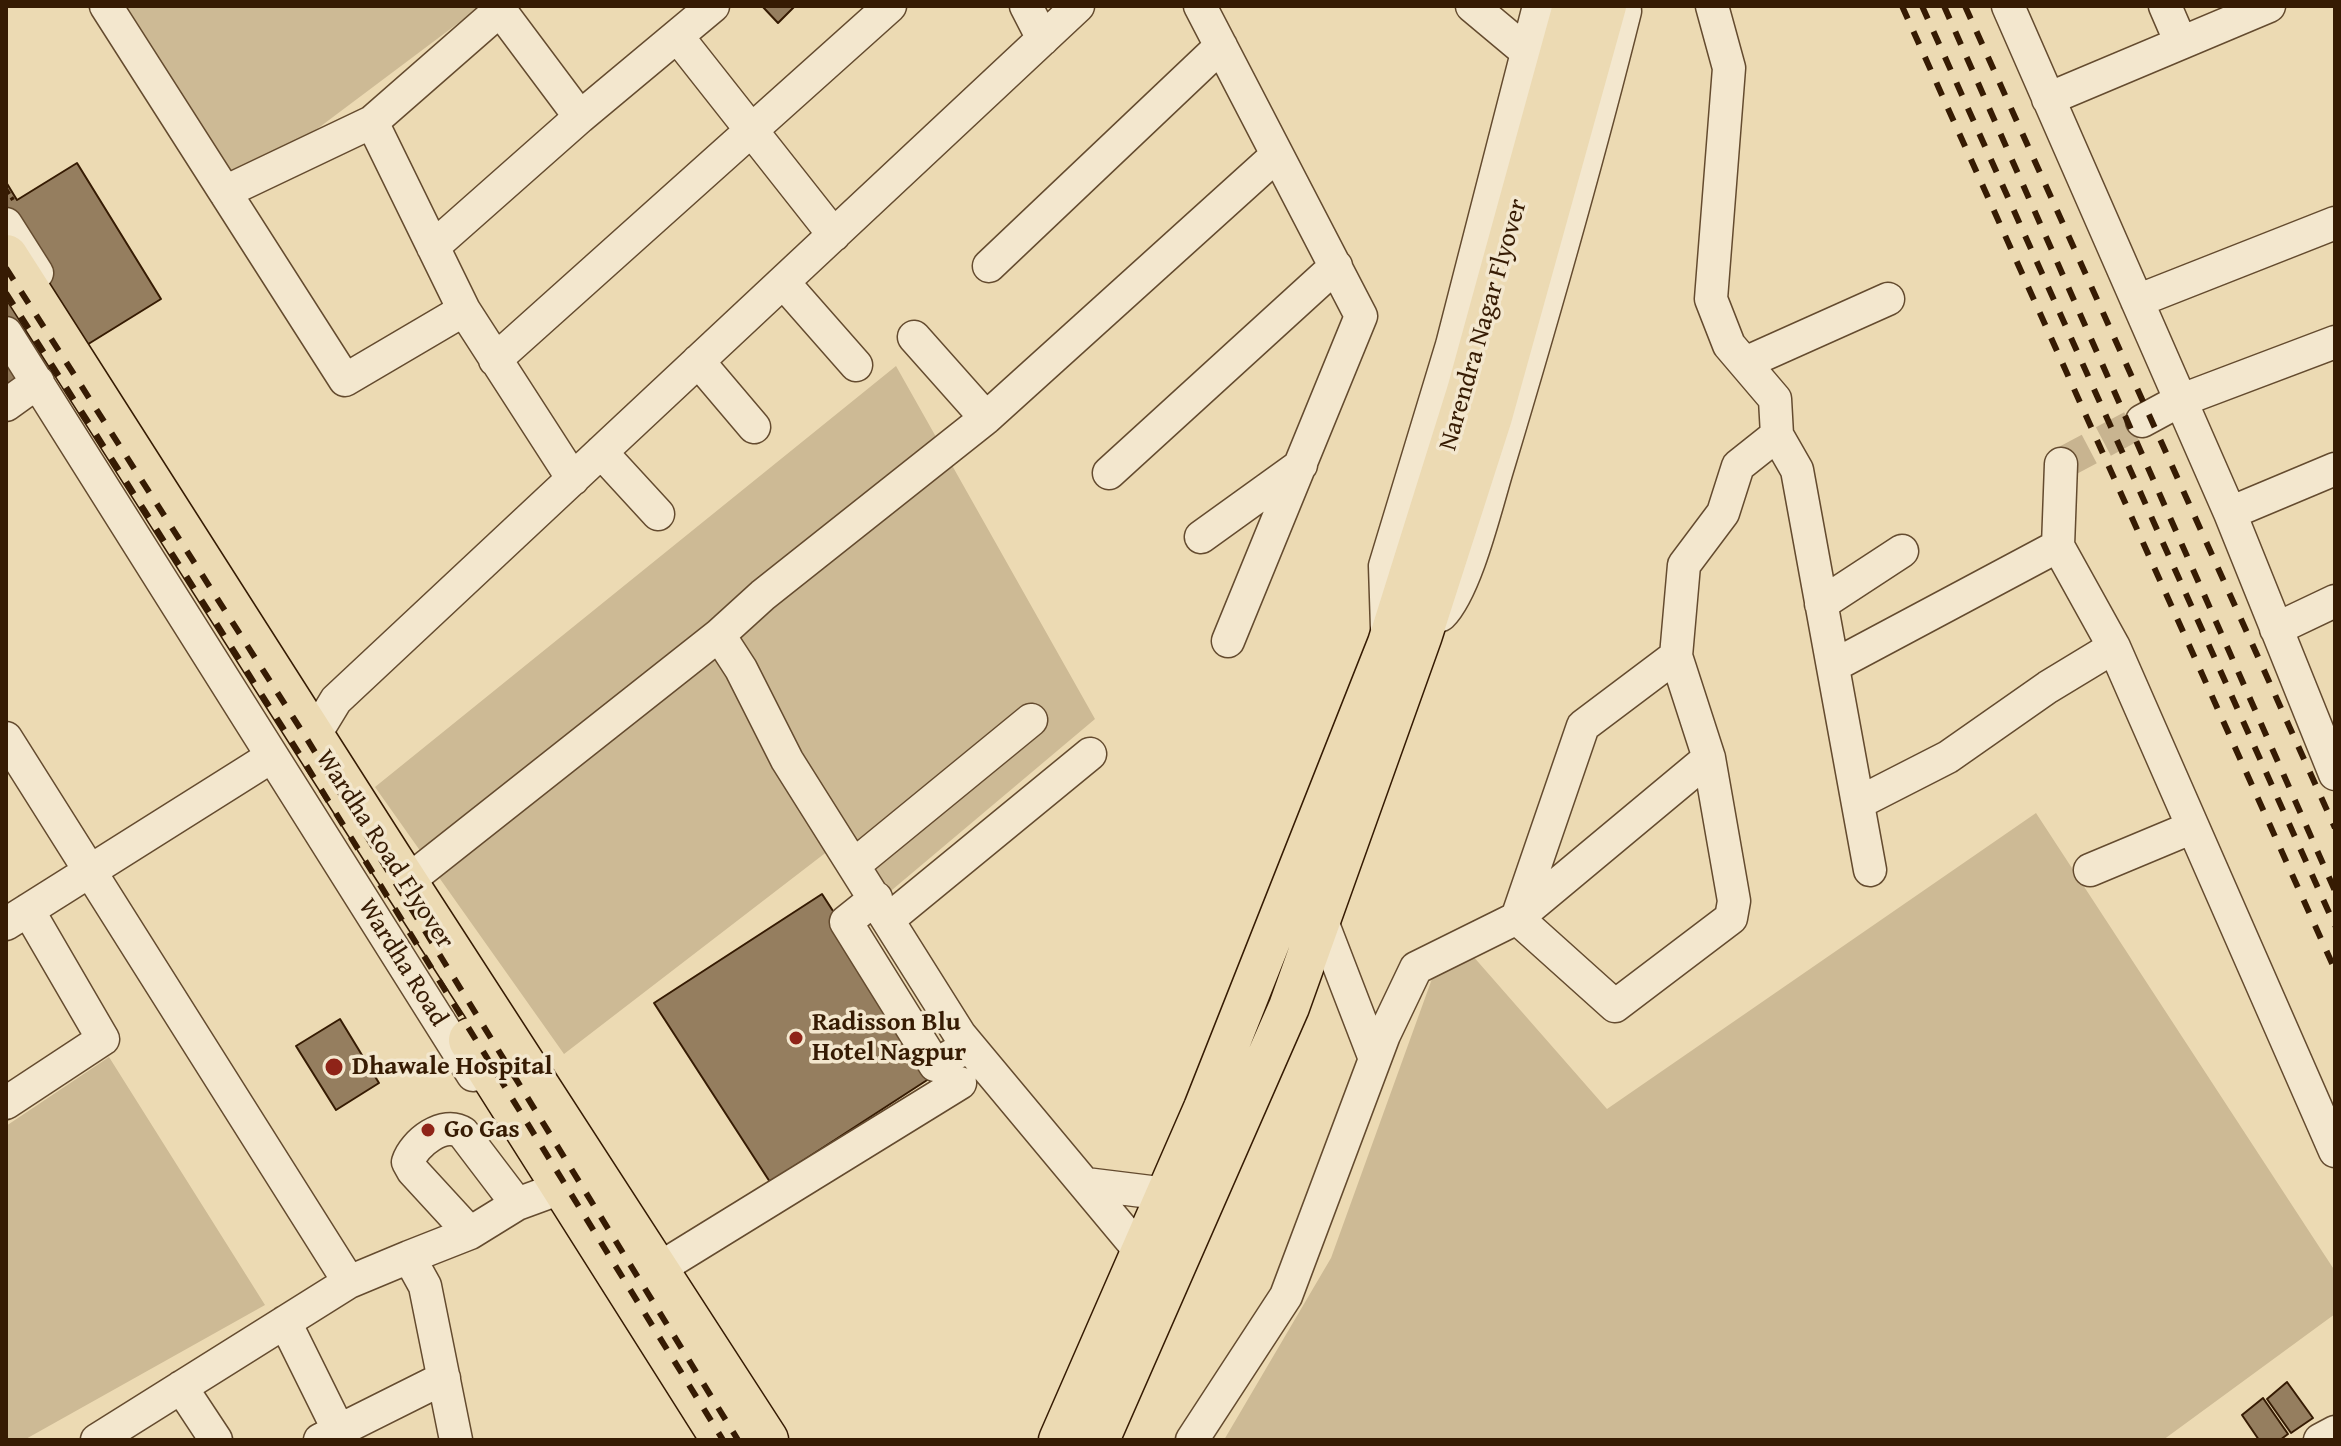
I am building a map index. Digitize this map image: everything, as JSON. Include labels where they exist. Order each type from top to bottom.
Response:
[{"type":"highway","name":"Wardha Road Flyover","points":[[6,257],[382,847],[766,1440]]},
{"type":"highway","name":"Wardha Road Flyover","points":[[6,304],[724,1440]]},
{"type":"main road","name":"Narendra Nagar Flyover","points":[[1405,639],[1405,592],[1467,391],[1573,6]]},
{"type":"main road","name":"Narendra Nagar Flyover","points":[[1405,639],[1443,574],[1621,7]]},
{"type":"main road","points":[[1099,1440],[1214,1185],[1289,1007],[1321,919],[1405,639]]},
{"type":"main road","points":[[1059,1440],[1405,639]]},
{"type":"street","points":[[106,6],[345,380],[464,310]]},
{"type":"street","points":[[433,247],[580,117],[713,6]]},
{"type":"street","points":[[495,360],[890,6]]},
{"type":"street","points":[[1026,6],[1043,39]]},
{"type":"street","points":[[322,723],[336,700],[1078,6]]},
{"type":"street","points":[[1200,6],[1361,316],[1228,641]]},
{"type":"street","points":[[1472,6],[1527,52]]},
{"type":"street","points":[[1539,6],[1452,345],[1385,566],[1405,639],[1452,604],[1484,512],[1550,296],[1621,7]]},
{"type":"street","points":[[1712,6],[1729,68],[1711,299],[1729,345],[1775,399],[1777,435],[1797,470],[1870,870]]},
{"type":"street","points":[[2008,6],[2230,513],[2276,629],[2326,729],[2335,774]]},
{"type":"street","points":[[2165,6],[2181,43]]},
{"type":"street","points":[[2048,99],[2269,6]]},
{"type":"street","points":[[225,192],[372,122],[500,10],[580,117]]},
{"type":"street","points":[[677,36],[753,128],[834,235]]},
{"type":"street","points":[[989,266],[1221,46]]},
{"type":"street","points":[[372,122],[464,310],[573,479]]},
{"type":"street","points":[[418,873],[719,635],[763,595],[986,418],[1277,155]]},
{"type":"street","points":[[2137,301],[2335,223]]},
{"type":"street","points":[[6,224],[668,1263],[786,1440]]},
{"type":"street","points":[[1109,473],[1336,266]]},
{"type":"street","points":[[783,282],[856,365]]},
{"type":"street","points":[[1745,363],[1888,299]]},
{"type":"street","name":"Wardha Road","points":[[6,333],[704,1440]]},
{"type":"street","points":[[914,337],[986,418]]},
{"type":"street","points":[[2142,421],[2179,401],[2335,342]]},
{"type":"street","points":[[698,361],[754,427]]},
{"type":"street","points":[[6,405],[38,382]]},
{"type":"street","points":[[1517,918],[1615,1006],[1731,918],[1734,901],[1709,758],[1676,656],[1684,565],[1723,513],[1738,466],[1777,435]]},
{"type":"street","points":[[601,452],[658,514]]},
{"type":"street","points":[[2061,464],[2058,546],[2114,647],[2335,1151]]},
{"type":"street","points":[[1201,537],[1301,465]]},
{"type":"street","points":[[2230,513],[2335,469]]},
{"type":"street","points":[[1833,666],[2058,546]]},
{"type":"street","points":[[1821,604],[1902,551]]},
{"type":"street","points":[[2276,629],[2335,601]]},
{"type":"street","points":[[719,635],[741,669],[787,760],[968,1046],[1141,1252]]},
{"type":"street","points":[[1858,803],[1948,757],[2048,687],[2114,647]]},
{"type":"street","points":[[1517,918],[1583,726],[1676,656]]},
{"type":"street","points":[[854,865],[1031,720]]},
{"type":"street","points":[[6,738],[16,777],[88,872],[349,1282]]},
{"type":"street","points":[[968,1046],[935,1065],[846,922],[882,909],[1090,754]]},
{"type":"street","points":[[6,1103],[103,1039],[17,917],[271,757]]},
{"type":"street","points":[[1192,1440],[1286,1296],[1375,1059],[1416,968],[1517,918],[1709,758]]},
{"type":"street","points":[[2090,870],[2193,827]]},
{"type":"street","points":[[1321,919],[1375,1059]]},
{"type":"street","points":[[668,1263],[960,1083]]},
{"type":"street","points":[[470,1233],[408,1162],[412,1150],[445,1128],[455,1128],[463,1133],[517,1204]]},
{"type":"street","points":[[1086,1184],[1167,1194]]},
{"type":"street","points":[[97,1440],[349,1282],[470,1233],[517,1204],[547,1193]]},
{"type":"street","points":[[409,1257],[425,1286],[456,1440]]},
{"type":"street","points":[[285,1322],[333,1419],[330,1438]]},
{"type":"street","points":[[330,1438],[444,1378]]},
{"type":"street","points":[[181,1387],[216,1440]]},
{"type":"street","points":[[2320,1440],[2335,1432]]},
{"type":"shaded area","points":[[120,6],[481,6],[237,189]]},
{"type":"shaded area","points":[[896,366],[1095,719],[886,895],[837,844],[564,1054],[375,787]]},
{"type":"shaded area","points":[[2036,813],[2335,1271],[2335,1314],[2163,1440],[1224,1440],[1331,1258],[1433,976],[1472,955],[1607,1109]]},
{"type":"shaded area","points":[[109,1057],[265,1305],[24,1440],[6,1440],[6,1126]]},
{"type":"building","points":[[762,6],[795,6],[778,23]]},
{"type":"building","points":[[77,163],[161,299],[6,395],[6,182],[17,200]]},
{"type":"building","name":"Radisson Blu Hotel Nagpur","points":[[822,894],[938,1073],[770,1182],[654,1003]]},
{"type":"building","points":[[340,1019],[379,1083],[336,1110],[296,1046]]},
{"type":"building","points":[[2287,1382],[2313,1418],[2291,1433],[2267,1399]]},
{"type":"building","points":[[2263,1398],[2288,1434],[2280,1440],[2259,1440],[2242,1415]]},
{"type":"tunnel","points":[[2061,464],[2142,421]]},
{"type":"railway","points":[[1902,6],[2335,970]]},
{"type":"railway","points":[[1922,6],[2335,926]]},
{"type":"railway","points":[[1944,6],[2335,891]]},
{"type":"railway","points":[[1965,6],[2335,828]]},
{"type":"railway","points":[[6,268],[307,739],[738,1440]]},
{"type":"railway","points":[[6,293],[295,747],[723,1440]]},
{"type":"place","name":"Radisson Blu Hotel Nagpur","points":[[796,1038]]},
{"type":"place","name":"Dhawale Hospital","points":[[334,1067]]},
{"type":"place","name":"Go Gas","points":[[428,1130]]}]
